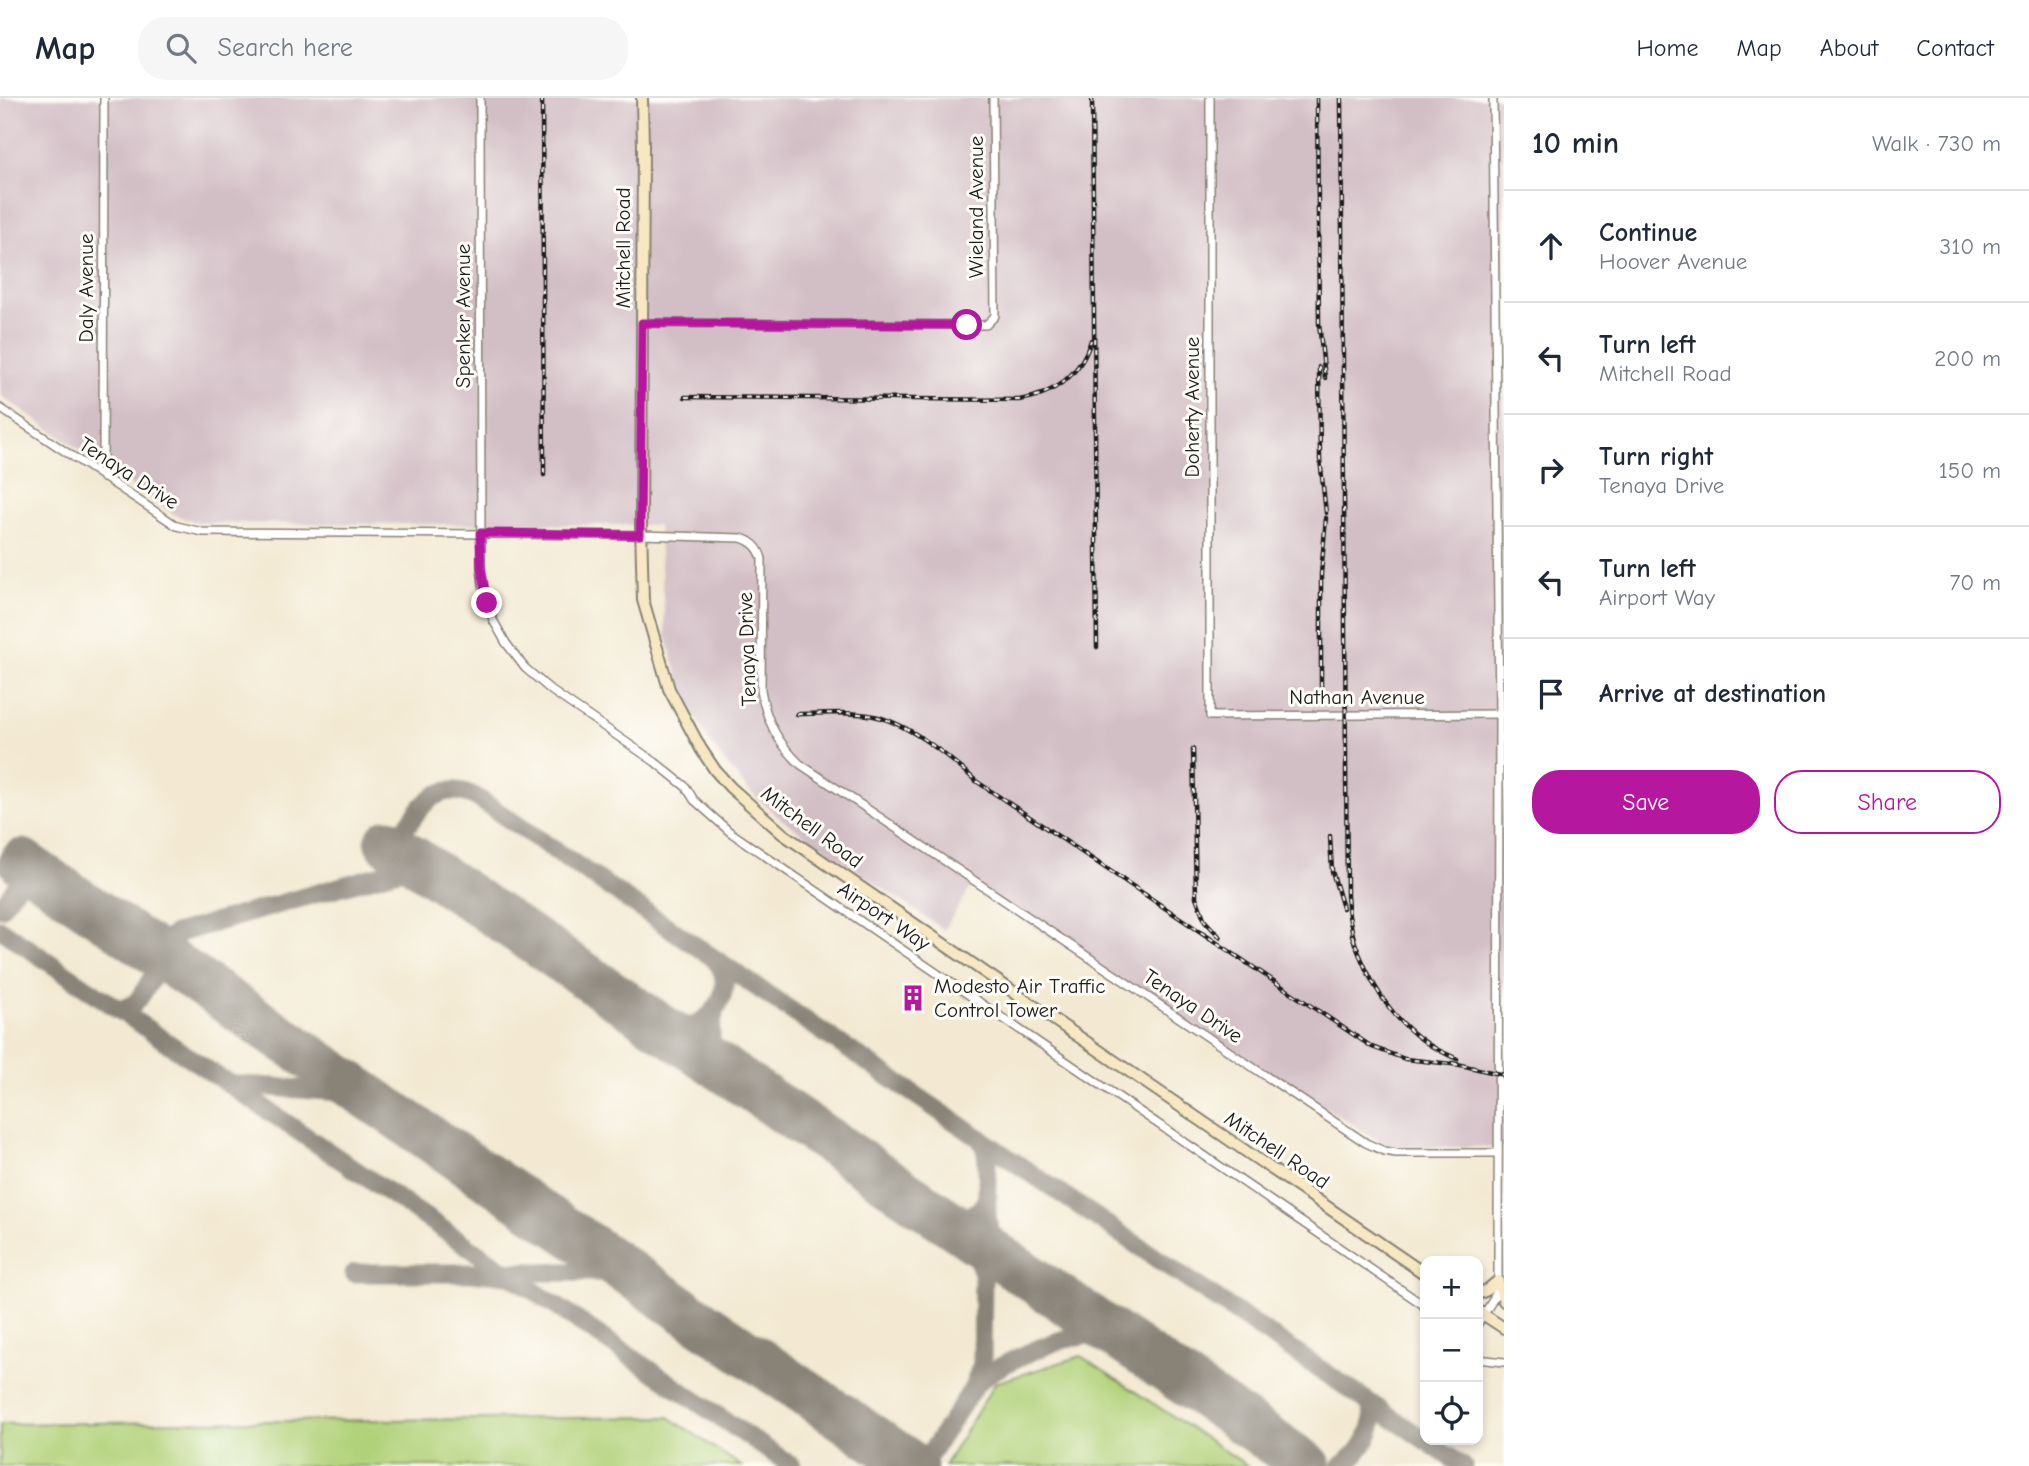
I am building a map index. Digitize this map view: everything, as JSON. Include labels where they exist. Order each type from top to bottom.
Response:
[{"type":"main road","name":"Mitchell Road","points":[[642,98],[642,600],[669,688],[689,728],[715,770],[743,799],[801,847],[1420,1271]]},
{"type":"main road","points":[[1483,1292],[1498,1281],[1504,1301]]},
{"type":"main road","points":[[1483,1318],[1504,1328]]},
{"type":"street","name":"Daly Avenue","points":[[103,478],[104,98]]},
{"type":"street","name":"Spenker Avenue","points":[[480,98],[480,533]]},
{"type":"street","name":"Wieland Avenue","points":[[642,323],[986,325],[995,316],[993,98]]},
{"type":"street","name":"Doherty Avenue","points":[[1210,98],[1210,716]]},
{"type":"street","points":[[1483,1312],[1494,1298],[1498,1281],[1501,714],[1493,98]]},
{"type":"street","name":"Tenaya Drive","points":[[0,408],[177,526],[202,532],[640,535],[747,540],[757,547],[763,564],[763,703],[777,737],[800,764],[1366,1143],[1396,1153],[1498,1153]]},
{"type":"street","name":"Airport Way","points":[[480,533],[482,577],[493,620],[516,657],[545,686],[655,762],[686,787],[694,800],[730,832],[1420,1303]]},
{"type":"street","name":"Nathan Avenue","points":[[1210,716],[1501,714]]},
{"type":"street","points":[[1483,1360],[1504,1362]]},
{"type":"shaded area","points":[[0,98],[1504,98],[1504,1147],[1389,1147],[971,887],[944,930],[777,816],[748,790],[723,760],[685,699],[666,637],[658,525],[204,523],[173,514],[0,395]]},
{"type":"green space","points":[[1081,1356],[1248,1466],[944,1466],[995,1383]]},
{"type":"green space","points":[[669,1417],[741,1466],[0,1466],[0,1424]]},
{"type":"taxiway","points":[[394,847],[426,802],[436,795],[448,791],[476,797],[1463,1466]]},
{"type":"taxiway","points":[[177,967],[169,959],[165,946],[175,934],[419,864]]},
{"type":"taxiway","points":[[0,908],[25,879],[39,877],[49,880]]},
{"type":"taxiway","points":[[0,929],[792,1466]]},
{"type":"taxiway","points":[[654,1022],[687,1026],[711,1014],[722,997],[724,987],[724,977],[714,959]]},
{"type":"taxiway","points":[[115,1007],[126,1008],[134,1004],[158,972],[166,967],[177,967]]},
{"type":"taxiway","points":[[716,1008],[711,1042],[716,1058],[727,1072]]},
{"type":"taxiway","points":[[230,1084],[356,1093],[371,1099]]},
{"type":"taxiway","points":[[980,1138],[987,1158],[990,1233],[1001,1255],[1011,1265]]},
{"type":"taxiway","points":[[939,1215],[954,1219],[968,1217],[980,1209],[988,1195]]},
{"type":"taxiway","points":[[922,1466],[973,1388],[982,1364],[983,1273],[973,1247],[957,1228]]},
{"type":"taxiway","points":[[575,1272],[585,1267],[590,1255],[582,1241]]},
{"type":"taxiway","points":[[505,1271],[614,1272],[637,1279]]},
{"type":"taxiway","points":[[354,1273],[507,1275]]},
{"type":"taxiway","points":[[976,1384],[1012,1361],[1045,1346],[1075,1337],[1103,1336],[1129,1344]]},
{"type":"taxiway","points":[[1341,1466],[1356,1454],[1372,1427],[1373,1417],[1366,1400]]},
{"type":"taxiway","points":[[906,1466],[909,1462]]},
{"type":"runway","points":[[388,842],[1308,1466]]},
{"type":"runway","points":[[22,862],[914,1466]]},
{"type":"railway","points":[[542,98],[544,475]]},
{"type":"railway","points":[[1092,98],[1097,647]]},
{"type":"railway","points":[[1317,98],[1319,323],[1325,378]]},
{"type":"railway","points":[[1341,98],[1347,896],[1355,944]]},
{"type":"railway","points":[[685,397],[1019,400],[1044,393],[1064,381],[1080,363],[1091,340]]},
{"type":"railway","points":[[1319,367],[1320,459],[1326,513]]},
{"type":"railway","points":[[1321,686],[1321,574],[1326,518]]},
{"type":"railway","points":[[797,714],[865,714],[901,726],[941,752],[976,781],[1372,1047],[1405,1059],[1461,1065]]},
{"type":"railway","points":[[1193,749],[1196,897],[1205,921],[1220,937]]},
{"type":"railway","points":[[1330,836],[1332,871],[1343,908]]},
{"type":"railway","points":[[1352,935],[1372,982],[1402,1022],[1428,1044],[1457,1059]]},
{"type":"railway","points":[[1452,1063],[1504,1075]]},
{"type":"place","name":"Modesto Air Traffic Control Tower","points":[[913,998]]},
{"type":"route","points":[[487,603],[481,568],[480,533],[640,535],[642,323],[967,325]]}]
